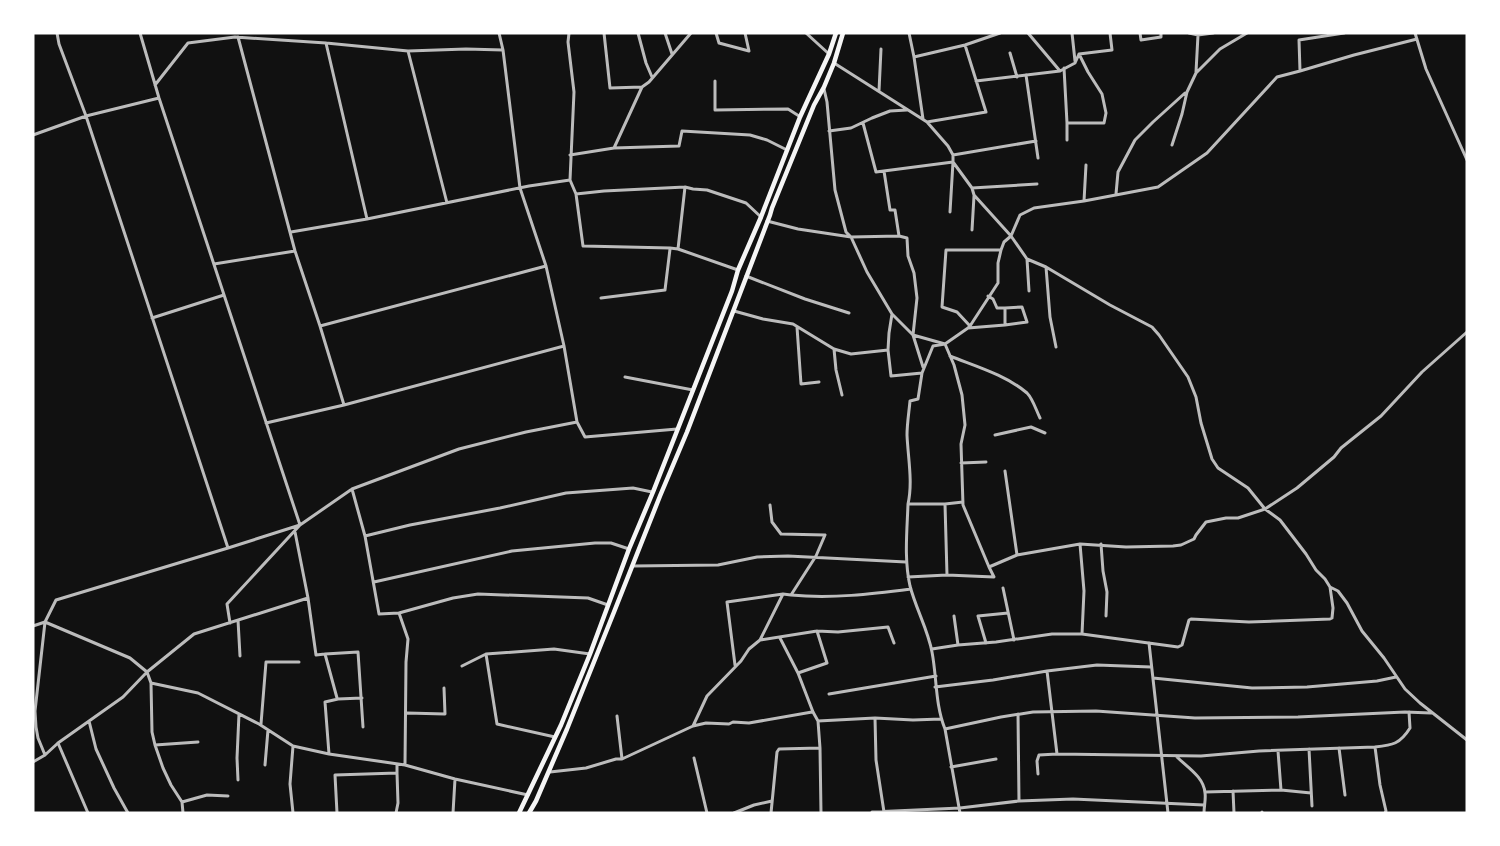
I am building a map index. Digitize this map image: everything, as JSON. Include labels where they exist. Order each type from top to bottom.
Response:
[{"type":"main road","points":[[519,813],[556,737],[590,654],[629,549],[732,291],[738,270],[836,33]]},
{"type":"main road","points":[[529,813],[567,729],[687,432],[767,220],[814,105],[834,63],[843,33]]},
{"type":"main road","points":[[714,334],[723,339]]},
{"type":"street","points":[[57,33],[228,548]]},
{"type":"street","points":[[140,33],[155,86],[300,525]]},
{"type":"street","points":[[499,33],[520,188],[546,267],[564,346],[577,422],[585,437],[678,429]]},
{"type":"street","points":[[569,33],[574,93],[570,180],[576,194],[584,246],[678,249],[738,270]]},
{"type":"street","points":[[604,33],[610,88],[642,87]]},
{"type":"street","points":[[638,33],[652,77]]},
{"type":"street","points":[[664,33],[672,55]]},
{"type":"street","points":[[614,148],[642,87],[649,82],[691,33]]},
{"type":"street","points":[[716,33],[719,43],[749,51],[745,33]]},
{"type":"street","points":[[806,33],[829,54]]},
{"type":"street","points":[[909,33],[925,121]]},
{"type":"street","points":[[914,57],[965,45],[1000,33]]},
{"type":"street","points":[[1028,33],[1060,71]]},
{"type":"street","points":[[1072,33],[1075,63]]},
{"type":"street","points":[[1079,54],[1112,50],[1110,33]]},
{"type":"street","points":[[1140,33],[1141,40],[1161,37],[1161,33]]},
{"type":"street","points":[[1189,33],[1213,33]]},
{"type":"street","points":[[1172,145],[1187,92],[1196,73],[1220,49],[1247,33]]},
{"type":"street","points":[[1300,71],[1299,40],[1344,33]]},
{"type":"street","points":[[1415,33],[1426,69],[1467,160]]},
{"type":"street","points":[[1196,73],[1198,34]]},
{"type":"street","points":[[155,86],[188,43],[238,37],[408,51],[503,50]]},
{"type":"street","points":[[238,37],[295,251],[344,405]]},
{"type":"street","points":[[960,813],[936,687],[932,649],[911,590],[906,562],[910,497],[907,432],[910,401],[918,399],[923,371],[933,346],[945,344],[969,327],[998,283],[998,263],[1001,250],[1004,242],[1011,236],[1020,215],[1034,208],[1158,187],[1207,153],[1277,76],[1417,39]]},
{"type":"street","points":[[326,43],[368,219]]},
{"type":"street","points":[[925,121],[986,112],[965,45]]},
{"type":"street","points":[[879,91],[881,49]]},
{"type":"street","points":[[408,51],[447,203]]},
{"type":"street","points":[[1010,53],[1017,77]]},
{"type":"street","points":[[976,81],[1060,71],[1075,63],[1079,54]]},
{"type":"street","points":[[1067,123],[1104,123],[1106,112],[1102,94],[1079,54]]},
{"type":"street","points":[[834,63],[925,121],[948,146],[953,155],[950,212]]},
{"type":"street","points":[[1064,68],[1067,140]]},
{"type":"street","points":[[1026,75],[1038,158]]},
{"type":"street","points":[[715,81],[715,110],[788,109],[800,117]]},
{"type":"street","points":[[824,87],[836,190],[846,232],[851,237],[867,272],[892,314],[913,335],[945,344]]},
{"type":"street","points":[[1116,194],[1118,172],[1135,140],[1187,92]]},
{"type":"street","points":[[33,135],[86,116],[159,98]]},
{"type":"street","points":[[829,131],[851,128],[890,111],[908,110]]},
{"type":"street","points":[[863,123],[876,172],[953,162]]},
{"type":"street","points":[[570,155],[614,148],[679,146],[682,131],[750,135],[787,150]]},
{"type":"street","points":[[953,155],[1036,141]]},
{"type":"street","points":[[953,162],[972,188],[974,195],[972,230]]},
{"type":"street","points":[[1084,201],[1086,165]]},
{"type":"street","points":[[884,171],[890,210],[895,210],[899,236]]},
{"type":"street","points":[[291,232],[570,180]]},
{"type":"street","points":[[972,188],[1037,184]]},
{"type":"street","points":[[678,249],[685,186]]},
{"type":"street","points":[[576,194],[685,186],[707,190],[746,203],[761,217]]},
{"type":"street","points":[[974,195],[1011,236],[1027,259],[1029,291]]},
{"type":"street","points":[[767,220],[798,229],[851,237],[899,236],[907,238],[908,256],[914,273],[917,298],[913,335],[923,371]]},
{"type":"street","points":[[601,298],[665,290],[670,248]]},
{"type":"street","points":[[969,327],[957,312],[942,307],[946,250],[1001,250]]},
{"type":"street","points":[[214,264],[295,251]]},
{"type":"street","points":[[932,649],[1042,635],[1082,634],[1180,646],[1191,619],[1249,622],[1332,618],[1330,587],[1325,579],[1280,520],[1265,509],[1248,488],[1218,468],[1212,459],[1196,397],[1188,377],[1159,335],[1152,327],[1046,267],[1027,259]]},
{"type":"street","points":[[320,326],[546,267]]},
{"type":"street","points":[[1046,267],[1050,317],[1056,347]]},
{"type":"street","points":[[746,276],[849,313]]},
{"type":"street","points":[[152,318],[224,295]]},
{"type":"street","points":[[969,327],[1027,322],[1022,307],[997,308],[993,299],[988,296]]},
{"type":"street","points":[[1005,308],[1005,324]]},
{"type":"street","points":[[734,311],[763,320],[793,324],[834,349],[851,354],[888,350]]},
{"type":"street","points":[[892,314],[888,350],[891,376],[923,371]]},
{"type":"street","points":[[797,327],[801,384],[819,382]]},
{"type":"street","points":[[989,567],[1017,555],[1080,544],[1126,547],[1181,545],[1194,539],[1206,522],[1238,518],[1265,509],[1297,488],[1381,416],[1422,372],[1467,332]]},
{"type":"street","points":[[908,577],[946,575],[994,577],[963,506],[961,444],[965,425],[962,395],[945,344]]},
{"type":"street","points":[[266,423],[344,405],[564,346]]},
{"type":"street","points":[[834,349],[842,395]]},
{"type":"street","points":[[950,356],[1007,380],[1028,394],[1040,418]]},
{"type":"street","points":[[626,377],[693,390]]},
{"type":"street","points":[[45,755],[36,727],[35,711],[45,622],[56,600],[300,525],[352,489],[459,449],[577,422]]},
{"type":"street","points":[[996,435],[1031,427],[1045,433]]},
{"type":"street","points":[[961,463],[986,462]]},
{"type":"street","points":[[1005,471],[1017,555]]},
{"type":"street","points":[[365,536],[566,494],[633,488],[653,492]]},
{"type":"street","points":[[352,489],[365,536],[379,614],[399,613],[453,598],[478,594],[588,598],[608,605]]},
{"type":"street","points":[[908,504],[964,502]]},
{"type":"street","points":[[945,504],[946,575]]},
{"type":"street","points":[[770,505],[772,522],[782,534],[825,535],[816,556],[791,595]]},
{"type":"street","points":[[230,623],[227,604],[300,525]]},
{"type":"street","points":[[295,532],[316,655],[358,652],[363,727]]},
{"type":"street","points":[[374,582],[512,551],[596,543],[611,543],[629,549]]},
{"type":"street","points":[[1080,544],[1084,591],[1082,634]]},
{"type":"street","points":[[1101,544],[1107,592],[1106,616]]},
{"type":"street","points":[[632,566],[718,565],[757,557],[816,556],[906,562]]},
{"type":"street","points":[[1330,587],[1338,591],[1347,603],[1362,631],[1396,677],[1420,703],[1467,740]]},
{"type":"street","points":[[1003,588],[1014,640]]},
{"type":"street","points":[[735,666],[727,602],[783,594],[811,597],[911,590]]},
{"type":"street","points":[[693,726],[707,696],[741,661],[749,649],[760,640],[783,594]]},
{"type":"street","points":[[33,762],[123,697],[147,672],[194,634],[308,598]]},
{"type":"street","points":[[399,613],[408,639],[405,765]]},
{"type":"street","points":[[986,643],[978,616],[1008,613]]},
{"type":"street","points":[[954,616],[958,645]]},
{"type":"street","points":[[238,620],[240,656]]},
{"type":"street","points":[[33,626],[45,622],[130,658],[147,672],[151,683],[152,732],[155,745],[171,785],[182,802],[183,813]]},
{"type":"street","points":[[760,640],[817,632],[888,627],[894,643]]},
{"type":"street","points":[[798,673],[826,663],[817,632]]},
{"type":"street","points":[[780,638],[819,721],[821,813]]},
{"type":"street","points":[[1149,643],[1168,813]]},
{"type":"street","points":[[462,666],[486,654],[554,649],[590,654]]},
{"type":"street","points":[[325,654],[338,699]]},
{"type":"street","points":[[486,654],[497,724],[556,737]]},
{"type":"street","points":[[261,725],[267,662],[299,662]]},
{"type":"street","points":[[936,687],[1097,665],[1151,667]]},
{"type":"street","points":[[1047,671],[1057,754]]},
{"type":"street","points":[[830,694],[936,676]]},
{"type":"street","points":[[1153,678],[1252,688],[1307,687],[1396,677]]},
{"type":"street","points":[[151,683],[198,693],[261,725],[293,746],[329,754],[405,765],[528,795]]},
{"type":"street","points":[[406,712],[445,714],[444,688]]},
{"type":"street","points":[[329,754],[325,702],[362,698]]},
{"type":"street","points":[[945,729],[1018,714],[1053,712],[1114,711],[1195,718],[1432,713]]},
{"type":"street","points":[[548,771],[586,768],[622,759],[693,726],[706,723],[749,723],[813,712]]},
{"type":"street","points":[[1038,774],[1039,755],[1201,756],[1393,745],[1402,740],[1410,728],[1409,712]]},
{"type":"street","points":[[238,780],[239,714]]},
{"type":"street","points":[[1018,714],[1019,801]]},
{"type":"street","points":[[617,716],[622,759]]},
{"type":"street","points":[[819,721],[875,718],[942,719]]},
{"type":"street","points":[[875,718],[876,760],[884,812]]},
{"type":"street","points":[[89,721],[96,749],[128,813]]},
{"type":"street","points":[[265,765],[268,730]]},
{"type":"street","points":[[155,745],[198,742]]},
{"type":"street","points":[[58,743],[88,813]]},
{"type":"street","points":[[293,746],[290,784],[293,813]]},
{"type":"street","points":[[1375,747],[1385,813]]},
{"type":"street","points":[[771,813],[779,749],[820,748]]},
{"type":"street","points":[[1339,748],[1345,795]]},
{"type":"street","points":[[1309,749],[1312,806]]},
{"type":"street","points":[[1278,751],[1281,790]]},
{"type":"street","points":[[1176,756],[1198,777],[1205,792],[1204,813]]},
{"type":"street","points":[[694,758],[707,813]]},
{"type":"street","points":[[951,767],[996,759]]},
{"type":"street","points":[[397,765],[400,813]]},
{"type":"street","points":[[337,813],[335,775],[397,773]]},
{"type":"street","points":[[453,813],[455,779]]},
{"type":"street","points":[[1205,792],[1281,790],[1311,793]]},
{"type":"street","points":[[1233,791],[1234,813]]},
{"type":"street","points":[[182,802],[207,795],[228,796]]},
{"type":"street","points":[[872,812],[1073,799],[1204,805]]},
{"type":"street","points":[[734,813],[772,801]]},
{"type":"street","points":[[396,813],[398,803]]}]
